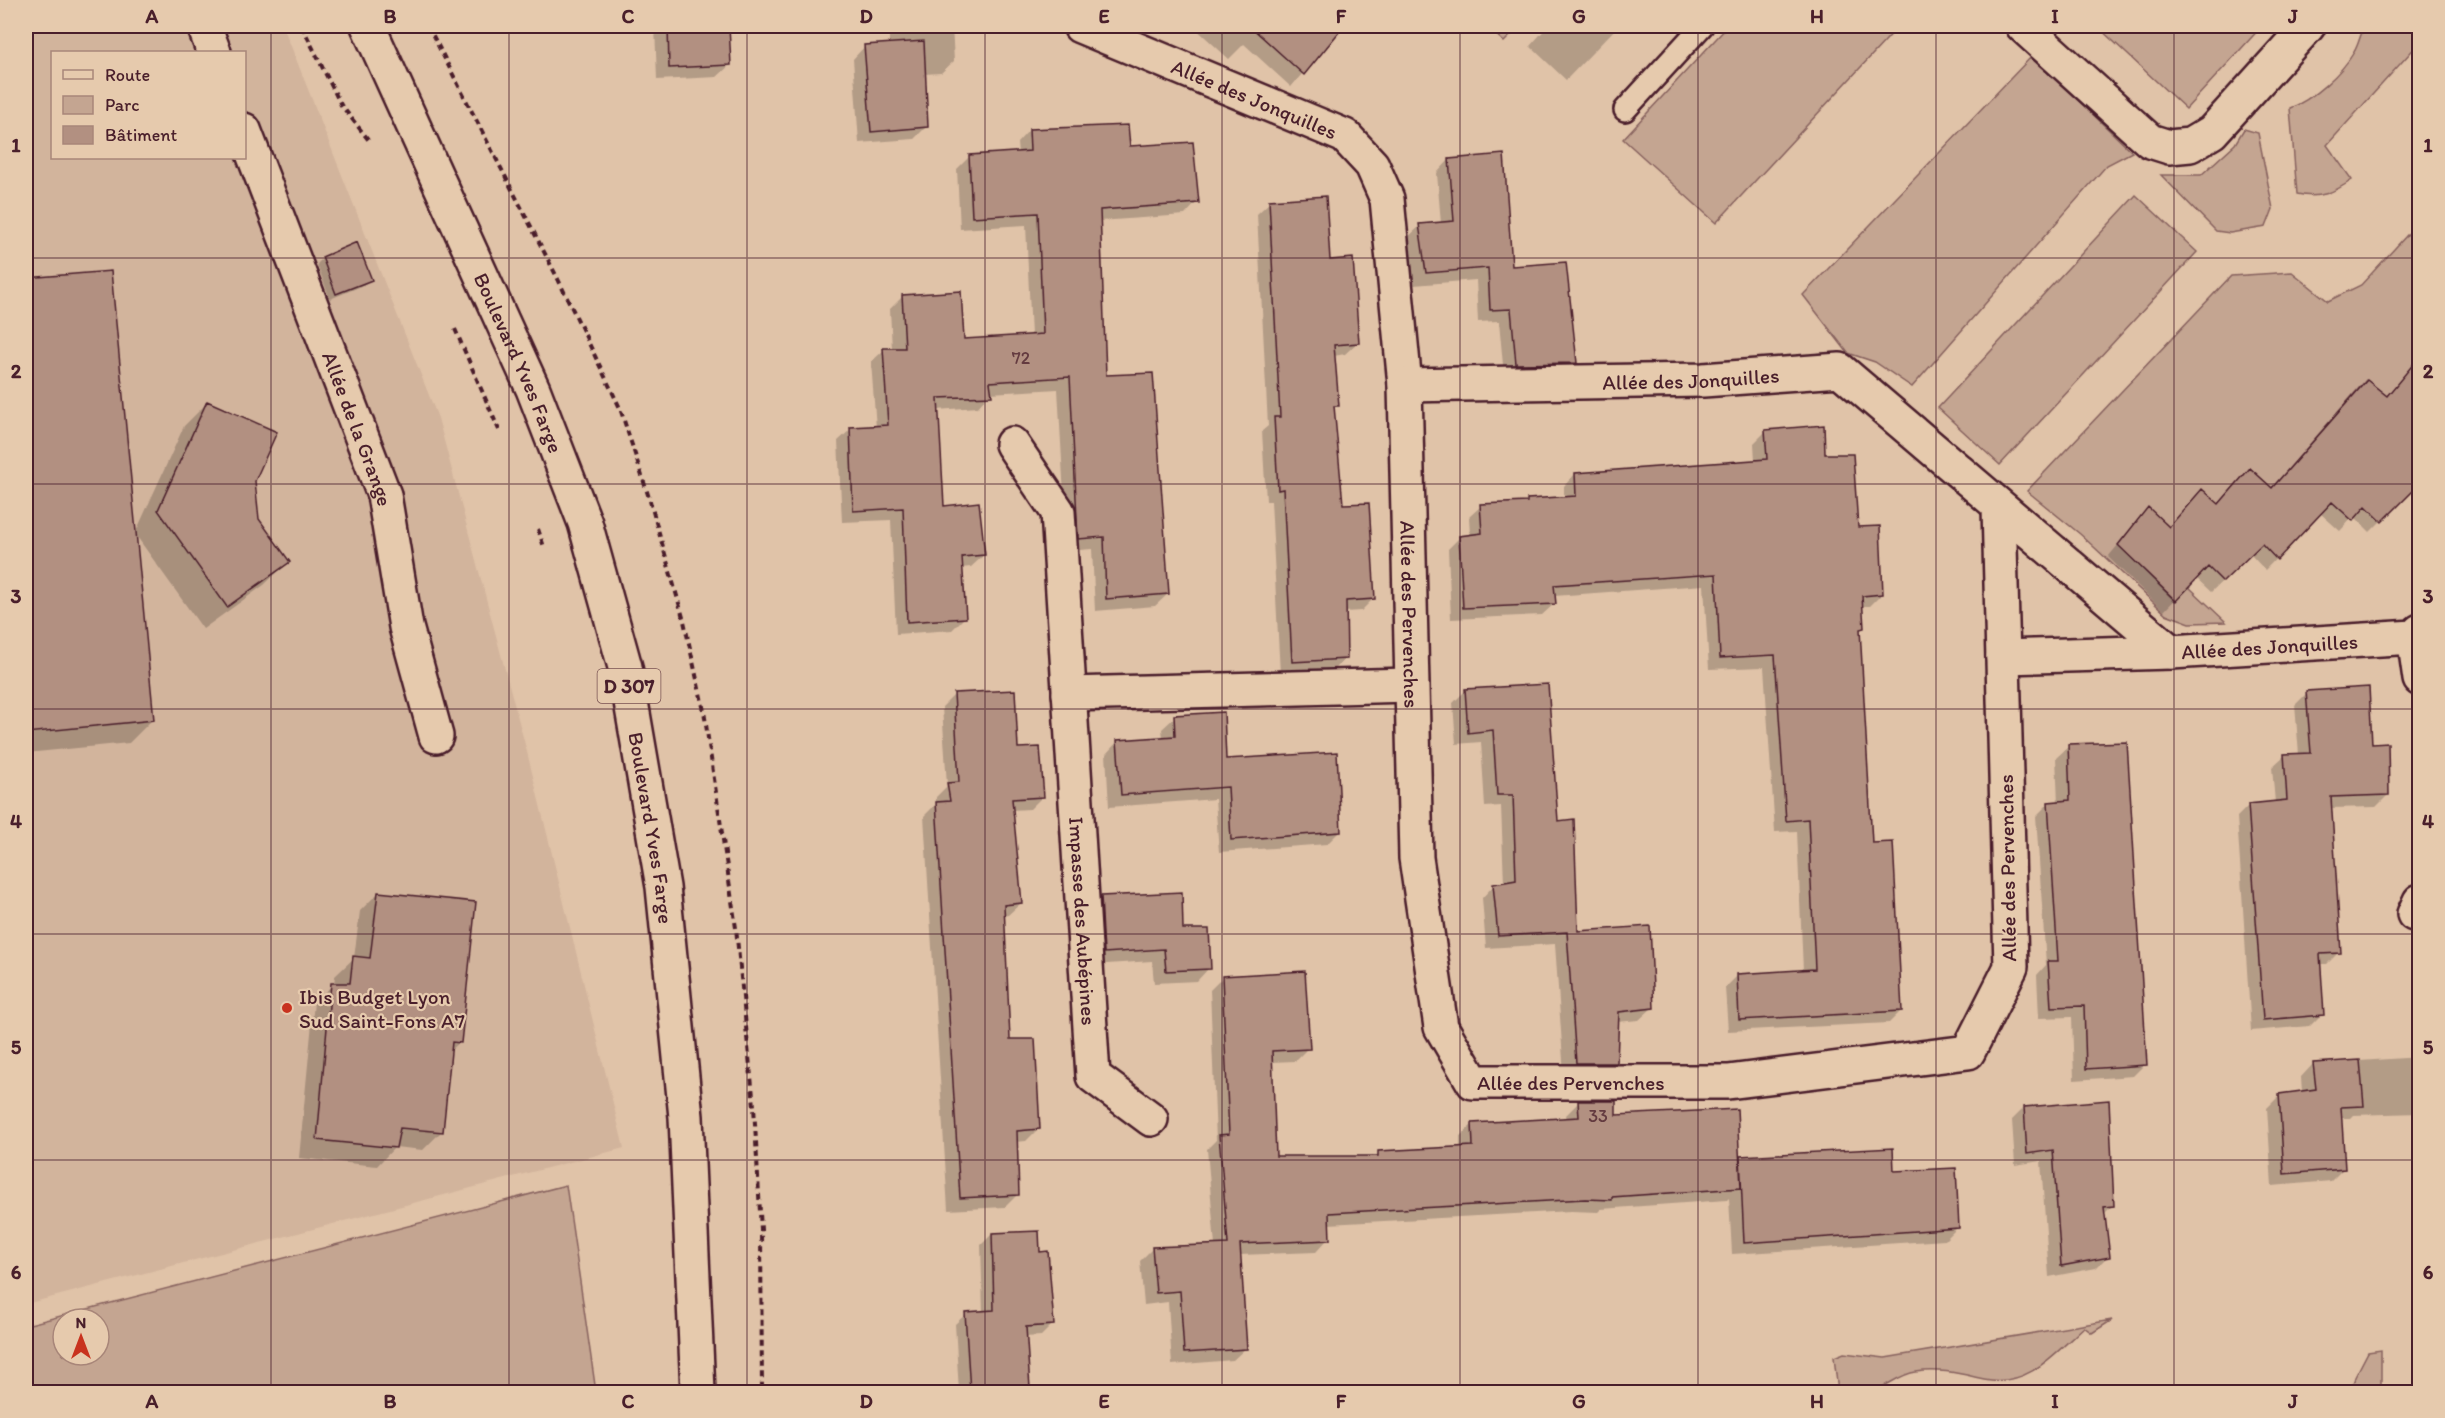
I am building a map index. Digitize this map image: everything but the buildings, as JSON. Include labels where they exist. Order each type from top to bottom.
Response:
[{"type":"street","points":[[204,26],[214,51]]},
{"type":"street","name":"Boulevard Yves Farge","points":[[368,26],[533,389],[585,523],[626,667],[663,886],[686,1117],[698,1392]]},
{"type":"street","name":"Allée des Jonquilles","points":[[1080,26],[1345,136],[1372,165],[1387,199],[1405,385],[1704,380],[1840,370],[2170,652],[2417,634]]},
{"type":"street","points":[[2023,26],[2150,141],[2169,147],[2190,145],[2212,132],[2308,26]]},
{"type":"street","name":"Allée de la Grange","points":[[246,135],[384,495],[404,618],[436,736]]},
{"type":"street","name":"Allée des Pervenches","points":[[1405,385],[1410,685],[1416,858],[1441,1027],[1473,1082],[1728,1082],[1968,1052],[2011,967],[1999,507]]},
{"type":"street","name":"Impasse des Aubépines","points":[[1012,444],[1058,512],[1093,1076],[1151,1119]]},
{"type":"street","points":[[2417,634],[2420,680]]},
{"type":"street","points":[[2003,657],[2170,652]]},
{"type":"street","points":[[1069,694],[1410,685]]},
{"type":"lane","points":[[1625,110],[1702,26]]},
{"type":"path","points":[[302,26],[340,105],[375,147]]},
{"type":"path","points":[[451,320],[504,440]]},
{"type":"path","points":[[534,518],[545,550]]},
{"type":"shaded area","points":[[26,26],[283,26],[438,418],[527,752],[624,1148],[26,1304]]},
{"type":"green space","points":[[1487,26],[1520,26],[1504,42]]},
{"type":"green space","points":[[1728,26],[1899,26],[1716,223],[1623,139]]},
{"type":"green space","points":[[2097,26],[2262,26],[2186,109]]},
{"type":"green space","points":[[2365,26],[2419,26],[2419,43],[2327,145],[2352,180],[2326,194],[2313,196],[2297,194],[2290,108],[2308,99],[2342,68],[2356,49]]},
{"type":"green space","points":[[2032,56],[2132,152],[2107,165],[1912,387],[1875,362],[1848,353],[1803,295]]},
{"type":"green space","points":[[2244,129],[2258,133],[2273,209],[2266,227],[2230,233],[2216,231],[2161,175],[2201,175],[2235,144]]},
{"type":"green space","points":[[2136,195],[2197,252],[2000,465],[1938,408]]},
{"type":"green space","points":[[2419,222],[2419,362],[2387,396],[2366,380],[2272,488],[2250,468],[2219,504],[2169,527],[2148,508],[2119,545],[2175,601],[2189,587],[2226,622],[2190,623],[2166,614],[2080,534],[2027,491],[2231,276],[2292,272],[2328,301],[2361,285]]},
{"type":"green space","points":[[566,1185],[596,1392],[26,1392],[26,1325],[51,1319],[51,1367],[111,1367],[111,1307],[95,1307]]},
{"type":"green space","points":[[2112,1320],[2092,1333],[2084,1327],[2051,1358],[2027,1374],[2014,1378],[1984,1379],[1950,1372],[1925,1371],[1904,1375],[1866,1393],[1838,1392],[1834,1357],[1844,1353],[1885,1358]]},
{"type":"green space","points":[[2381,1350],[2381,1392],[2351,1392],[2355,1377],[2368,1352]]},
{"type":"place","name":"Ibis Budget Lyon Sud Saint-Fons A7","points":[[287,1008]]}]
